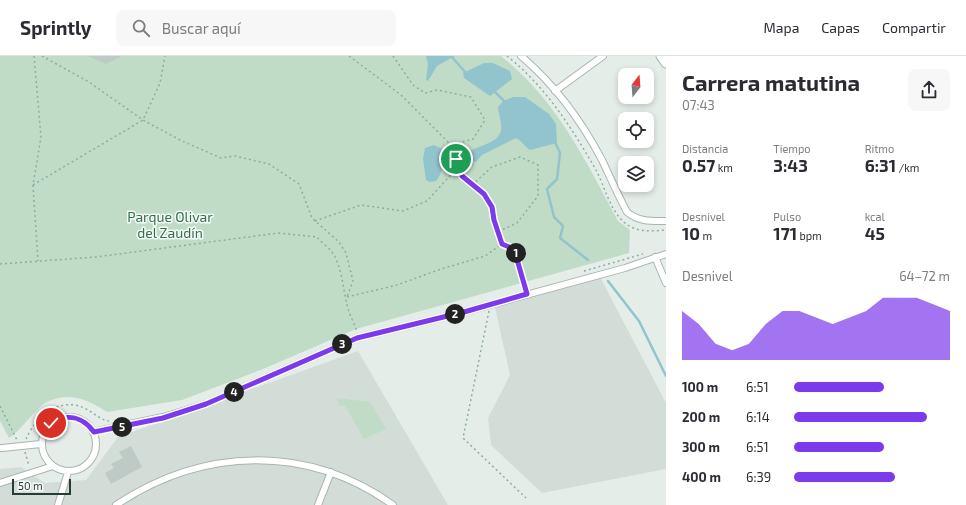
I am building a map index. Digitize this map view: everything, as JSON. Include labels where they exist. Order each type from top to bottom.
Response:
[{"type":"street","points":[[522,56],[546,80],[572,112],[601,158],[627,212],[634,218],[644,221],[666,221]]},
{"type":"street","points":[[555,91],[603,56]]},
{"type":"street","points":[[661,56],[666,63]]},
{"type":"street","points":[[94,432],[163,418],[206,404],[357,338],[625,268],[666,254]]},
{"type":"street","points":[[655,257],[666,283]]},
{"type":"street","points":[[66,417],[82,420],[94,432],[96,448],[89,462],[76,471],[68,472],[52,466],[46,460],[41,444],[42,436],[51,423],[66,417]]},
{"type":"street","points":[[2,448],[41,444]]},
{"type":"street","points":[[116,505],[150,484],[173,475],[215,464],[260,460],[297,462],[332,472],[375,492],[393,505]]},
{"type":"street","points":[[0,483],[52,466]]},
{"type":"street","points":[[59,504],[68,472]]},
{"type":"street","points":[[318,505],[332,472]]},
{"type":"path","points":[[34,56],[40,137],[33,185],[38,261]]},
{"type":"path","points":[[42,56],[89,82],[143,120],[182,141],[221,158],[235,156],[269,164],[299,184],[312,218],[340,242],[346,254],[353,280],[347,297],[347,305],[357,332]]},
{"type":"path","points":[[33,185],[143,120],[160,83],[165,56]]},
{"type":"path","points":[[348,56],[380,78],[401,96],[451,145],[462,176],[484,194],[492,207],[502,244],[514,249],[527,294]]},
{"type":"path","points":[[393,56],[413,85],[425,93],[437,90],[471,97],[485,120],[473,139],[451,145]]},
{"type":"path","points":[[507,56],[519,66],[545,93],[577,136],[613,206],[623,222],[629,226],[642,230],[666,230]]},
{"type":"path","points":[[472,185],[492,167],[520,158],[538,165],[538,196],[517,223],[498,232]]},
{"type":"path","points":[[315,221],[361,205],[403,211],[427,202],[456,170]]},
{"type":"path","points":[[0,264],[96,257],[278,233],[317,237],[332,253],[347,297]]},
{"type":"path","points":[[347,297],[397,284],[485,256],[502,244]]},
{"type":"path","points":[[491,304],[463,438],[526,498]]},
{"type":"path","points":[[0,406],[17,440],[24,445],[30,472]]},
{"type":"shaded area","points":[[599,275],[666,403],[666,469],[542,493],[491,445],[488,418],[510,375],[494,303]]},
{"type":"shaded area","points":[[358,351],[448,505],[0,505],[0,469],[21,467],[45,483],[86,480],[118,437]]},
{"type":"green space","name":"Parque Olivar del Zaudín","points":[[0,56],[501,56],[521,73],[538,91],[568,132],[618,221],[630,230],[629,253],[356,329],[263,369],[182,400],[107,412],[78,398],[63,397],[55,399],[42,405],[9,438],[0,421]]},
{"type":"green space","points":[[336,398],[370,402],[386,429],[364,439],[345,406],[340,406]]},
{"type":"water","points":[[426,56],[455,56],[437,66],[428,81],[426,80],[428,64]]},
{"type":"water","points":[[484,63],[493,63],[510,71],[512,79],[490,96],[464,78],[463,73]]},
{"type":"water","points":[[513,97],[525,97],[549,114],[556,124],[557,143],[530,150],[516,138],[482,155],[476,162],[466,159],[465,154],[494,140],[498,136],[501,131],[501,125],[498,107],[503,101]]},
{"type":"water","points":[[434,145],[442,149],[446,154],[440,175],[436,181],[430,182],[426,180],[423,159],[425,148]]},
{"type":"building","points":[[88,56],[122,56],[106,64]]},
{"type":"building","points":[[131,446],[142,467],[111,484],[105,473],[114,468],[111,464],[123,458],[119,452]]},
{"type":"waterway","points":[[451,56],[466,73]]},
{"type":"waterway","points":[[494,91],[506,103]]},
{"type":"waterway","points":[[555,142],[560,153],[557,179],[547,189],[554,217],[563,226],[560,238],[588,260]]},
{"type":"waterway","points":[[608,281],[639,321],[666,376]]},
{"type":"route","points":[[51,423],[66,417],[75,417],[89,425],[94,432],[163,418],[206,404],[357,338],[464,312],[527,294],[514,249],[502,244],[500,240],[492,207],[484,194],[462,176],[456,159]]}]
